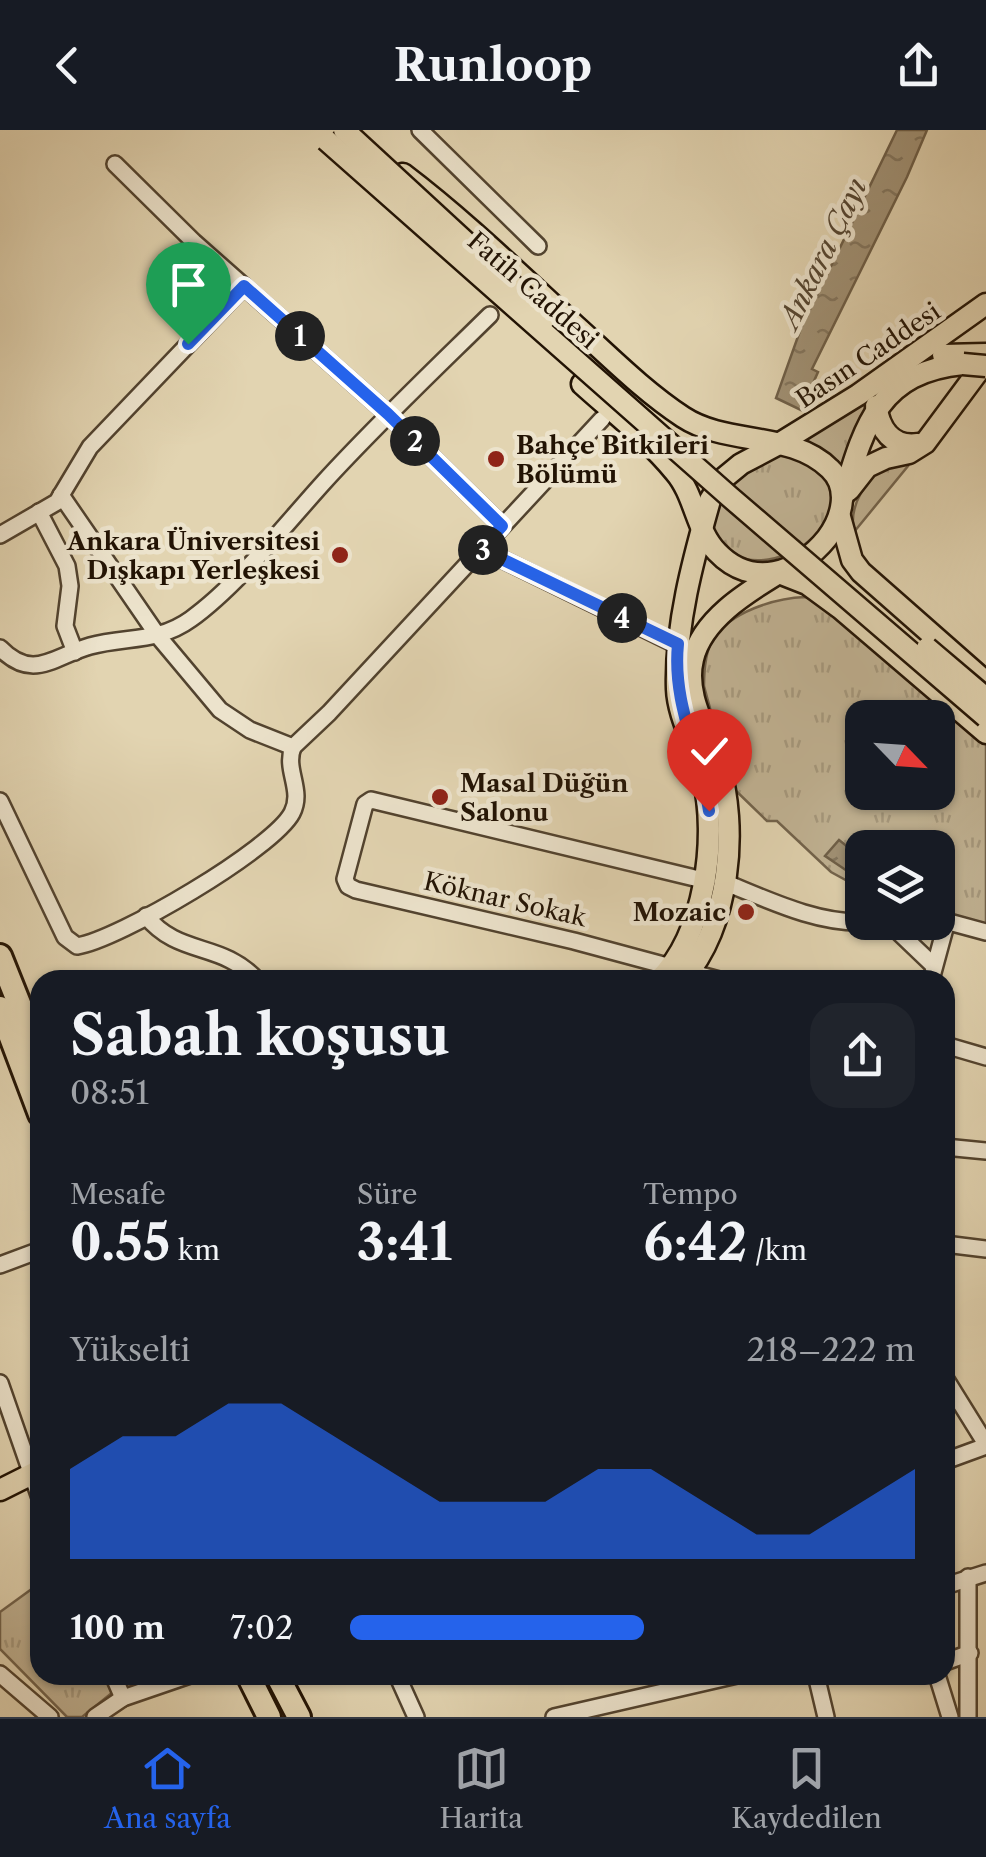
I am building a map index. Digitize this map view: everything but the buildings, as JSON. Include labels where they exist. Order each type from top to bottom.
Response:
[{"type":"highway","points":[[0,956],[30,1031]]},
{"type":"highway","points":[[0,1008],[30,1088]]},
{"type":"highway","points":[[253,1685],[269,1717]]},
{"type":"highway","points":[[282,1685],[299,1717]]},
{"type":"main road","points":[[333,132],[424,190],[646,390],[691,422],[800,449],[817,457],[835,474],[852,560],[861,572],[986,682]]},
{"type":"main road","points":[[333,132],[404,220],[676,472],[716,552],[762,575],[779,573],[806,584],[841,609],[986,733]]},
{"type":"main road","name":"Fatih Caddesi","points":[[333,132],[658,420],[986,698]]},
{"type":"main road","name":"Fatih Caddesi","points":[[333,132],[730,498],[986,717]]},
{"type":"main road","name":"Basın Caddesi","points":[[777,446],[867,400],[986,304]]},
{"type":"main road","points":[[867,400],[889,393],[917,376],[976,362]]},
{"type":"main road","points":[[686,970],[729,855],[719,764],[692,691],[693,659],[705,633],[742,596],[811,555],[867,467],[910,453],[925,442],[976,362]]},
{"type":"main road","points":[[867,400],[885,433],[896,442],[925,442]]},
{"type":"main road","points":[[841,508],[867,400]]},
{"type":"main road","points":[[716,882],[704,777],[677,695],[678,644],[710,500],[724,478],[741,464],[777,446]]},
{"type":"main road","points":[[0,1490],[30,1475]]},
{"type":"street","points":[[420,130],[538,246]]},
{"type":"street","points":[[116,164],[244,286],[388,414],[502,526]]},
{"type":"street","points":[[0,534],[57,502],[90,448],[244,286]]},
{"type":"street","points":[[0,648],[22,665],[35,666],[90,646],[158,636],[191,619],[248,566],[388,414],[490,315]]},
{"type":"street","points":[[0,801],[69,942],[76,946],[90,944],[146,916],[244,857],[282,828],[295,806],[297,795],[288,765],[293,746],[330,712],[602,419]]},
{"type":"street","points":[[61,495],[158,636],[220,710],[250,730],[293,746]]},
{"type":"street","points":[[39,512],[67,566],[70,586],[65,626],[76,652]]},
{"type":"street","points":[[481,549],[678,644]]},
{"type":"street","name":"Köknar Sokak","points":[[665,970],[574,941],[348,886],[345,879],[365,804],[371,800],[716,882]]},
{"type":"street","points":[[716,882],[845,922]]},
{"type":"street","points":[[146,916],[164,936],[228,957],[248,970]]},
{"type":"street","points":[[955,924],[986,932]]},
{"type":"street","points":[[904,940],[930,970]]},
{"type":"street","points":[[934,970],[939,940]]},
{"type":"street","points":[[955,1048],[986,1057]]},
{"type":"street","points":[[955,1148],[986,1151]]},
{"type":"street","points":[[955,1245],[986,1249]]},
{"type":"street","points":[[0,1265],[30,1254]]},
{"type":"street","points":[[0,1383],[30,1459]]},
{"type":"street","points":[[955,1394],[986,1445],[955,1457]]},
{"type":"street","points":[[955,1582],[986,1572]]},
{"type":"street","points":[[968,1577],[968,1717]]},
{"type":"street","points":[[955,1658],[970,1653]]},
{"type":"street","points":[[0,1674],[50,1717]]},
{"type":"street","points":[[117,1685],[123,1698]]},
{"type":"street","points":[[95,1717],[123,1698],[161,1685]]},
{"type":"street","points":[[401,1685],[416,1717]]},
{"type":"street","points":[[554,1717],[693,1685]]},
{"type":"street","points":[[818,1685],[826,1717]]},
{"type":"street","points":[[940,1685],[950,1717]]},
{"type":"street","points":[[626,1700],[631,1717]]},
{"type":"green space","points":[[867,397],[870,401],[857,425],[846,472],[801,439]]},
{"type":"green space","points":[[779,453],[812,462],[830,482],[834,501],[828,520],[796,550],[775,558],[753,560],[734,554],[719,540],[713,526],[715,511],[723,496],[749,469]]},
{"type":"green space","points":[[902,462],[908,466],[854,532],[854,512],[866,485],[887,463]]},
{"type":"green space","points":[[805,597],[819,602],[934,700],[845,700],[845,810],[955,810],[955,718],[986,744],[986,925],[955,918],[955,830],[845,830],[845,880],[831,872],[777,821],[767,821],[731,786],[704,686],[708,650],[730,621],[767,604]]},
{"type":"green space","points":[[30,1590],[30,1679],[0,1649],[0,1612]]},
{"type":"green space","points":[[35,1685],[110,1685],[113,1692],[82,1717],[67,1717]]},
{"type":"water","points":[[897,130],[927,130],[812,369],[818,372],[801,410],[776,398],[801,328]]},
{"type":"water","points":[[839,840],[845,845],[845,870],[825,856]]},
{"type":"place","name":"Bahçe Bitkileri Bölümü","points":[[496,459]]},
{"type":"place","name":"Ankara Üniversitesi Dışkapı Yerleşkesi","points":[[340,555]]},
{"type":"place","name":"Masal Düğün Salonu","points":[[440,797]]},
{"type":"place","name":"Mozaic","points":[[746,912]]},
{"type":"route","points":[[188,344],[244,286],[388,414],[502,526],[481,549],[678,644],[677,695],[704,777],[709,811]]},
{"type":"water label","name":"Ankara Çayı","points":[[823,253]]}]
